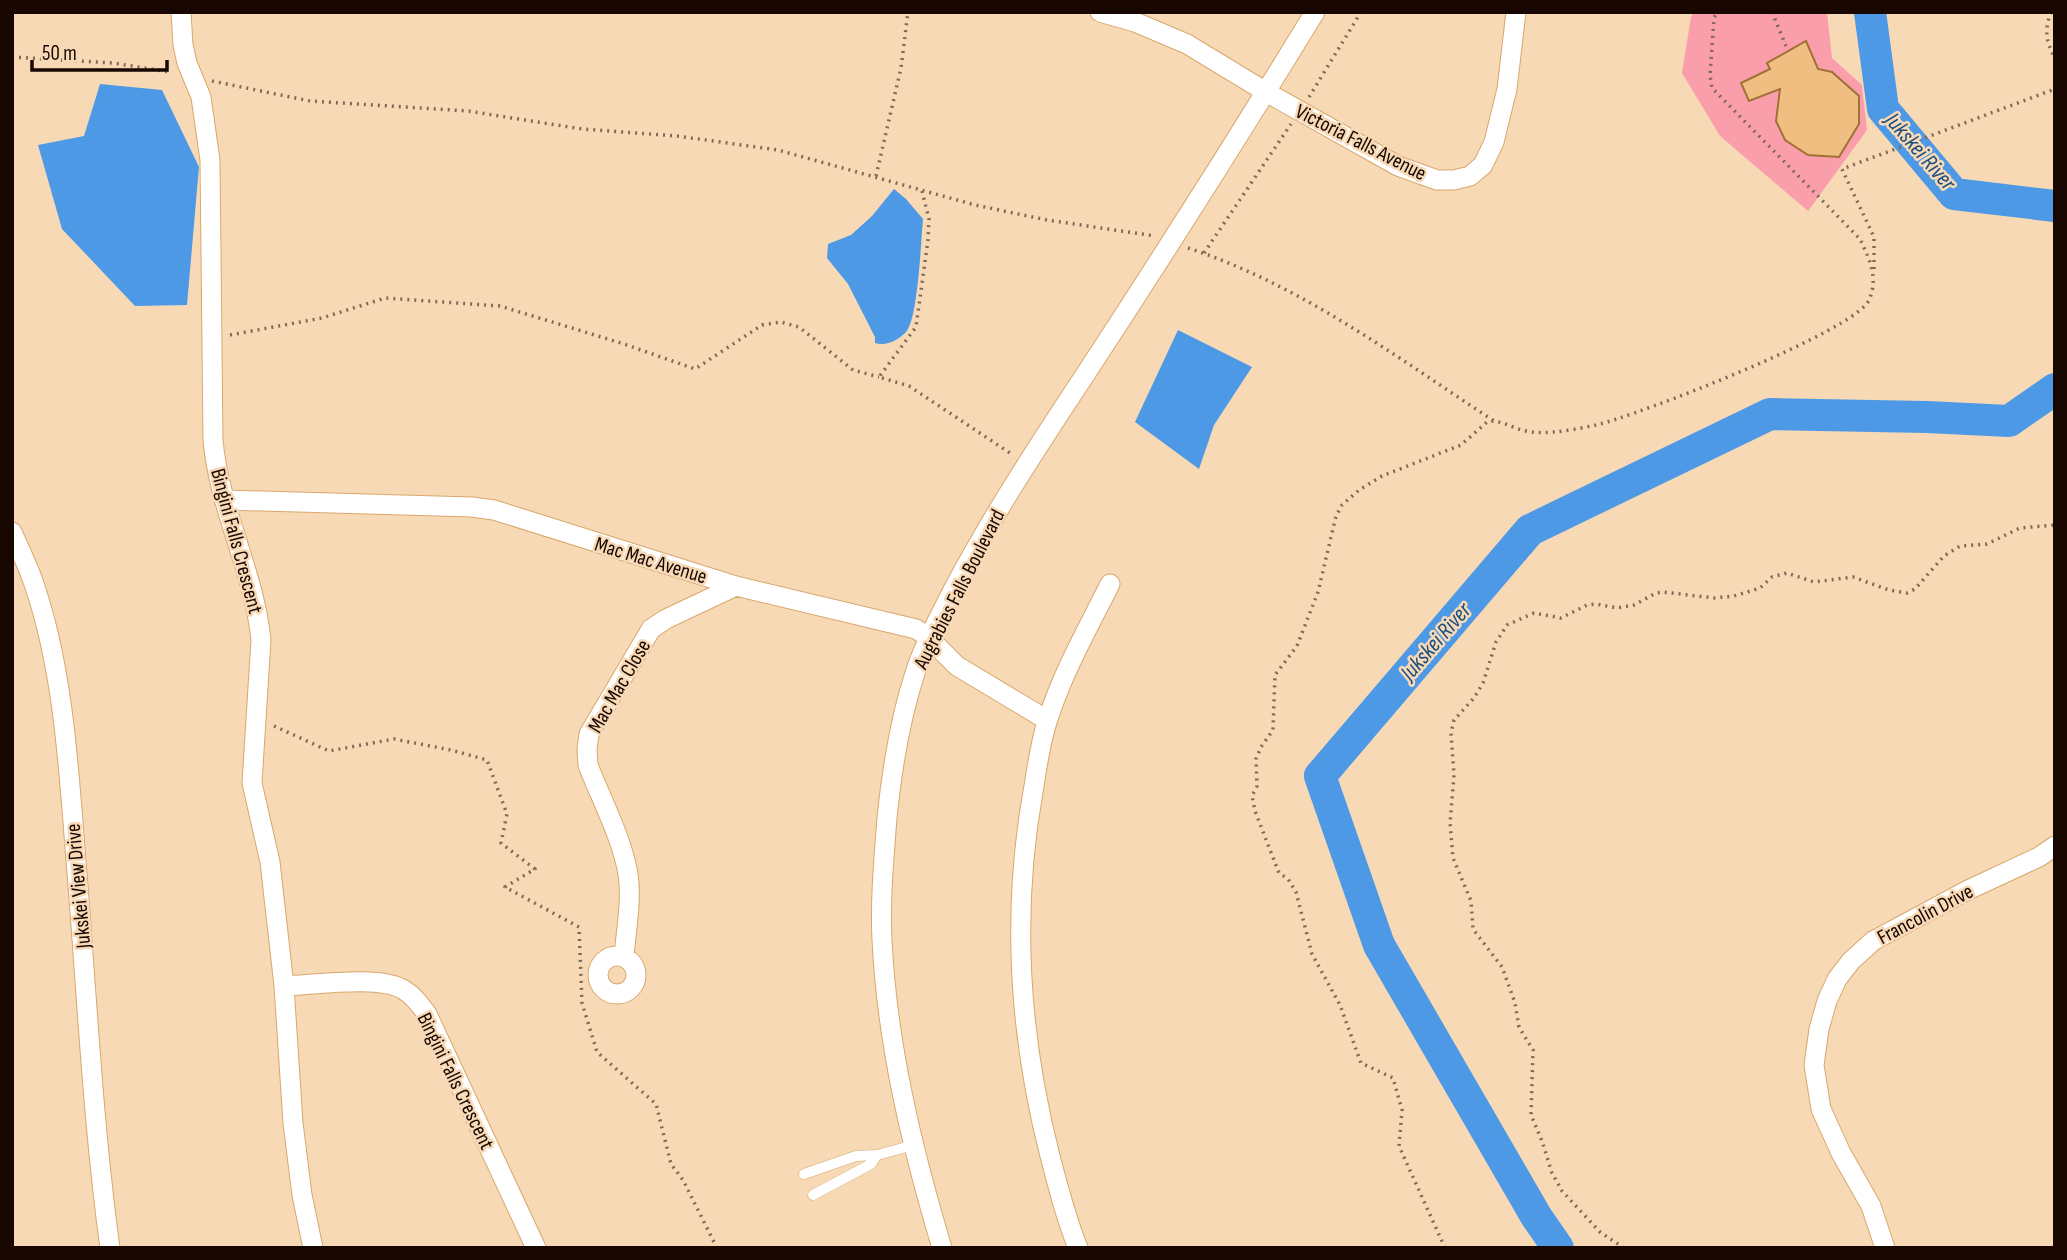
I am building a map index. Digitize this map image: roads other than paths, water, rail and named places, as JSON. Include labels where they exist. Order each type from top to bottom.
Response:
[{"type":"street","name":"Bingini Falls Crescent","points":[[181,12],[183,45],[201,97],[210,160],[215,466],[254,595],[259,621],[261,640],[252,783],[270,862],[284,986],[293,1123],[302,1195],[313,1248]]},
{"type":"street","name":"Victoria Falls Avenue","points":[[1100,12],[1135,22],[1187,44],[1300,111],[1416,174],[1437,180],[1470,176],[1483,165],[1494,142],[1501,117],[1516,12]]},
{"type":"street","name":"Augrabies Falls Boulevard","points":[[942,1248],[914,1145],[892,1041],[882,940],[882,894],[890,794],[898,744],[916,670],[929,638],[967,564],[1027,463],[1171,242],[1315,12]]},
{"type":"street","name":"Mac Mac Avenue","points":[[224,500],[472,507],[494,510],[736,586],[916,629],[957,666],[1047,720]]},
{"type":"street","name":"Jukskei View Drive","points":[[12,532],[33,581],[48,636],[60,703],[73,828],[102,1186],[110,1248]]},
{"type":"street","points":[[1078,1248],[1060,1194],[1031,1073],[1020,969],[1023,861],[1027,823],[1047,720],[1065,673],[1110,584]]},
{"type":"street","name":"Mac Mac Close","points":[[624,957],[628,873],[588,765],[589,734],[651,629],[666,619],[736,586]]},
{"type":"street","name":"Francolin Drive","points":[[1885,1248],[1871,1206],[1841,1153],[1821,1109],[1814,1065],[1819,1029],[1827,1000],[1844,970],[1873,941],[1968,890],[2039,857],[2055,845]]},
{"type":"street","name":"Bingini Falls Crescent","points":[[284,986],[388,983],[405,990],[415,999],[427,1014],[536,1248]]},
{"type":"lane","points":[[804,1174],[856,1156],[877,1155],[914,1145]]},
{"type":"lane","points":[[813,1195],[871,1164],[877,1155]]},
{"type":"water","points":[[100,84],[162,90],[199,167],[187,305],[135,306],[62,229],[38,145],[84,136]]},
{"type":"water","points":[[894,189],[923,219],[918,276],[908,329],[893,341],[879,344],[875,343],[875,337],[848,284],[827,258],[828,244],[851,235],[872,216]]},
{"type":"water","points":[[1178,330],[1252,367],[1214,425],[1199,469],[1135,422]]},
{"type":"waterway","name":"Jukskei River","points":[[1870,12],[1883,109],[1954,194],[2055,206]]},
{"type":"waterway","name":"Jukskei River","points":[[1558,1248],[1536,1216],[1379,945],[1320,776],[1530,530],[1770,414],[2009,421],[2055,389]]}]
